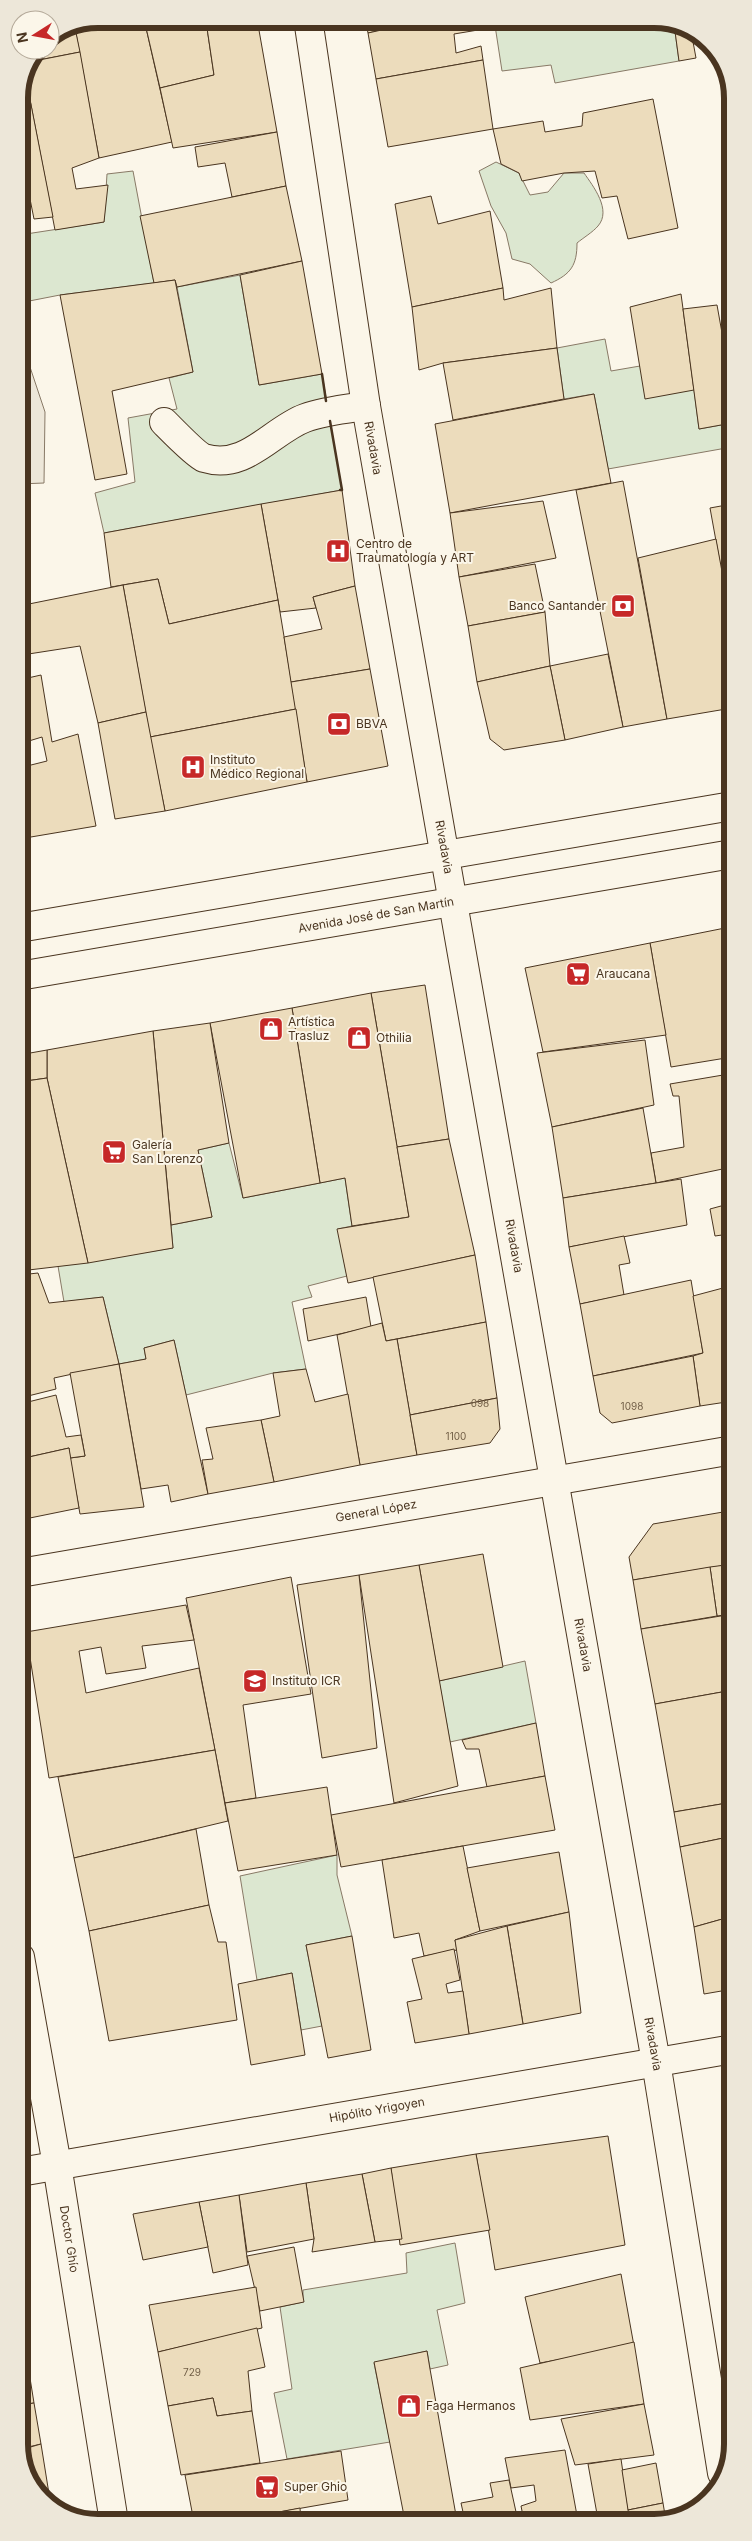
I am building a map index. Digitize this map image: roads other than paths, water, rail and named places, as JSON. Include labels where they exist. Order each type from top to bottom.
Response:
[{"type":"street","name":"Rivadavia","points":[[309,28],[366,406],[656,2062],[721,2466]]},
{"type":"street","points":[[164,422],[203,458],[235,459],[271,440],[303,418],[328,411],[366,406]]},
{"type":"street","points":[[28,926],[724,807]]},
{"type":"street","name":"Avenida José de San Martín","points":[[28,974],[724,855]]},
{"type":"street","name":"General López","points":[[28,1572],[724,1452]]},
{"type":"street","name":"Doctor Ghío","points":[[28,2002],[57,2165],[113,2513]]},
{"type":"street","name":"Hipólito Yrigoyen","points":[[28,2170],[724,2051]]},
{"type":"place","name":"Centro de Traumatología y ART","points":[[338,551]]},
{"type":"place","name":"Banco Santander","points":[[623,606]]},
{"type":"place","name":"BBVA","points":[[339,724]]},
{"type":"place","name":"Instituto Médico Regional","points":[[193,767]]},
{"type":"place","name":"Araucana","points":[[578,974]]},
{"type":"place","name":"Artística Trasluz","points":[[271,1029]]},
{"type":"place","name":"Othilia","points":[[359,1038]]},
{"type":"place","name":"Galería San Lorenzo","points":[[114,1152]]},
{"type":"place","name":"Instituto ICR","points":[[255,1681]]},
{"type":"place","name":"Faga Hermanos","points":[[409,2406]]},
{"type":"place","name":"Super Ghio","points":[[267,2487]]}]
